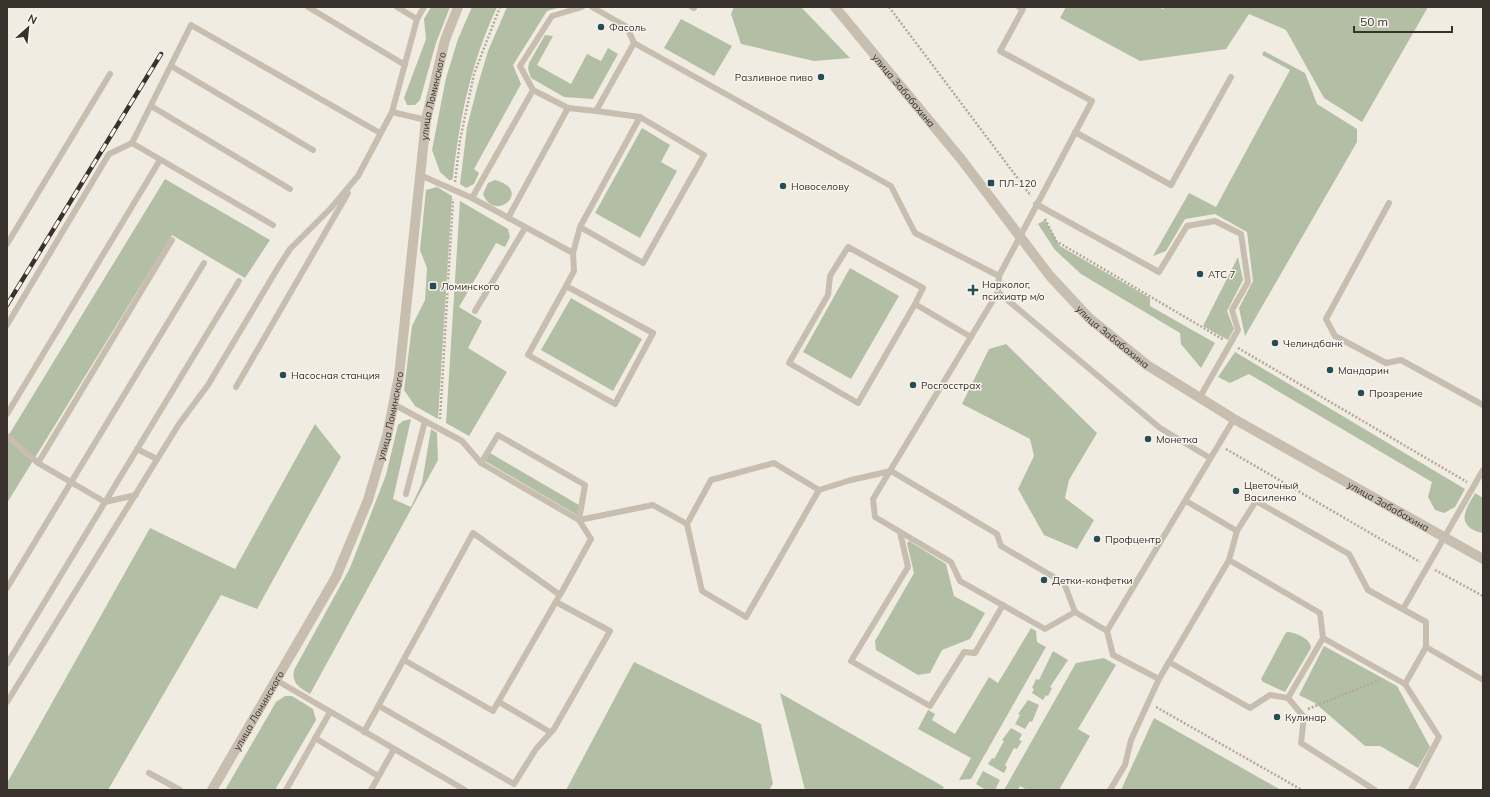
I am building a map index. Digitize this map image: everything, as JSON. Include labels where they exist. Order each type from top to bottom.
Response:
[{"type":"street","name":"улица Ломинского","points":[[212,790],[336,576],[368,500],[395,405],[426,120],[445,40],[458,7]]},
{"type":"street","name":"улица Забабахина","points":[[835,7],[961,159],[1018,237],[1050,276],[1089,318],[1147,365],[1234,419],[1483,559]]},
{"type":"lane","points":[[308,7],[405,65]]},
{"type":"lane","points":[[397,7],[417,19]]},
{"type":"lane","points":[[236,387],[358,176],[392,112],[417,19],[424,7]]},
{"type":"lane","points":[[580,227],[643,263],[704,155],[640,117],[568,108],[533,90],[520,66],[552,16],[582,7]]},
{"type":"lane","points":[[592,7],[627,27],[634,43],[891,186],[915,233],[999,276]]},
{"type":"lane","points":[[1019,7],[1023,9],[1000,51],[1092,100],[1018,237],[999,276],[998,292],[873,499],[875,517],[951,562],[960,581],[1045,629],[1075,612]]},
{"type":"lane","points":[[7,325],[109,154],[132,143],[192,25],[380,133]]},
{"type":"lane","points":[[596,111],[634,43]]},
{"type":"lane","points":[[171,66],[313,150]]},
{"type":"lane","points":[[7,244],[110,74]]},
{"type":"lane","points":[[1075,132],[1171,185],[1231,77]]},
{"type":"lane","points":[[472,198],[533,90]]},
{"type":"lane","points":[[152,106],[290,189]]},
{"type":"lane","points":[[508,218],[568,108]]},
{"type":"lane","points":[[392,112],[426,120]]},
{"type":"lane","points":[[566,286],[653,334],[615,404],[528,355],[574,270],[573,253],[580,227],[640,117]]},
{"type":"lane","points":[[132,143],[273,225]]},
{"type":"lane","points":[[7,414],[160,160]]},
{"type":"lane","points":[[420,175],[472,198],[573,253]]},
{"type":"lane","points":[[7,702],[179,424],[208,385],[290,249],[331,208],[358,176]]},
{"type":"lane","points":[[1389,203],[1326,319],[1336,336],[1386,363],[1401,360],[1483,405]]},
{"type":"lane","points":[[1036,204],[1159,272],[1187,226],[1215,221],[1241,234],[1248,282],[1232,310],[1238,330],[1200,397]]},
{"type":"lane","points":[[475,311],[525,228]]},
{"type":"lane","points":[[38,463],[172,240]]},
{"type":"lane","points":[[848,247],[923,288],[915,304],[858,403],[789,363],[828,295],[830,276],[848,247]]},
{"type":"lane","points":[[7,588],[204,263]]},
{"type":"lane","points":[[7,664],[239,282]]},
{"type":"lane","points":[[998,292],[1160,428],[1210,458]]},
{"type":"lane","points":[[915,304],[971,337]]},
{"type":"lane","points":[[395,405],[462,441],[481,463],[579,520],[591,539],[494,711],[404,660]]},
{"type":"lane","points":[[1107,631],[1234,419]]},
{"type":"lane","points":[[406,494],[425,421]]},
{"type":"lane","points":[[481,463],[498,435],[579,481],[585,485],[579,520]]},
{"type":"lane","points":[[7,436],[38,463],[106,502],[136,495]]},
{"type":"lane","points":[[138,449],[157,459]]},
{"type":"lane","points":[[819,490],[774,463],[711,480],[687,524],[702,590],[746,617],[819,490],[851,480],[891,471],[997,534],[1001,546],[1064,583],[1075,612],[1107,631],[1113,655],[1159,678]]},
{"type":"lane","points":[[1403,609],[1483,470]]},
{"type":"lane","points":[[1186,501],[1237,531]]},
{"type":"lane","points":[[1110,790],[1125,765],[1131,740],[1159,678],[1229,560],[1237,531],[1256,501],[1349,554],[1368,590],[1426,622],[1426,647],[1406,684]]},
{"type":"lane","points":[[579,520],[653,505],[687,524]]},
{"type":"lane","points":[[900,532],[908,567],[851,661],[930,706],[964,652],[975,653],[1003,605]]},
{"type":"lane","points":[[364,732],[473,533],[560,595]]},
{"type":"lane","points":[[1229,560],[1320,613],[1323,638],[1288,698]]},
{"type":"lane","points":[[379,706],[514,784],[536,748],[550,732],[610,632],[556,602]]},
{"type":"lane","points":[[1323,638],[1406,684],[1439,737],[1411,790]]},
{"type":"lane","points":[[1426,647],[1483,680]]},
{"type":"lane","points":[[1169,662],[1250,708],[1270,695],[1288,698],[1304,717],[1301,743],[1375,790]]},
{"type":"lane","points":[[276,680],[465,790]]},
{"type":"lane","points":[[499,702],[550,732]]},
{"type":"lane","points":[[286,790],[330,712]]},
{"type":"lane","points":[[315,738],[378,776]]},
{"type":"lane","points":[[371,790],[394,749]]},
{"type":"lane","points":[[148,773],[180,790]]},
{"type":"path","points":[[440,429],[454,190],[460,140],[474,74],[500,7]]},
{"type":"path","points":[[1230,343],[1474,486]]},
{"type":"path","points":[[1218,444],[1428,566],[1483,596]]},
{"type":"path","points":[[1300,712],[1390,675]]},
{"type":"path","points":[[1148,702],[1302,790]]},
{"type":"green space","points":[[431,7],[450,7],[436,43],[420,100],[415,105],[407,105],[404,98],[426,39],[424,19]]},
{"type":"green space","points":[[472,7],[497,7],[473,69],[463,111],[453,177],[452,180],[449,180],[440,172],[432,150],[446,78],[458,39]]},
{"type":"green space","points":[[507,7],[561,7],[547,11],[513,65],[521,84],[474,169],[479,173],[474,184],[466,188],[460,184],[467,127],[488,51]]},
{"type":"green space","points":[[734,7],[801,7],[850,58],[814,61],[741,44],[731,14]]},
{"type":"green space","points":[[1066,7],[1158,7],[1163,9],[1165,7],[1428,7],[1362,122],[1324,98],[1286,30],[1249,14],[1226,49],[1140,61],[1060,18]]},
{"type":"green space","points":[[681,19],[732,46],[714,76],[664,48]]},
{"type":"green space","points":[[545,35],[553,36],[537,65],[571,84],[587,54],[601,61],[608,48],[618,54],[593,99],[564,97],[531,78],[528,69],[529,63]]},
{"type":"green space","points":[[1264,51],[1305,73],[1317,104],[1357,129],[1357,142],[1245,336],[1239,308],[1253,281],[1247,232],[1215,214],[1185,219],[1166,251],[1153,256],[1189,193],[1216,207],[1290,70],[1262,55]]},
{"type":"green space","points":[[642,128],[670,145],[661,162],[677,171],[640,238],[595,213]]},
{"type":"green space","points":[[165,179],[270,240],[245,278],[172,235],[7,503],[7,438]]},
{"type":"green space","points":[[495,180],[506,185],[511,191],[511,197],[508,202],[495,206],[488,202],[483,194],[488,183]]},
{"type":"green space","points":[[437,187],[452,196],[438,419],[415,406],[404,390],[412,326],[425,300],[427,268],[420,250],[426,190]]},
{"type":"green space","points":[[460,201],[508,229],[510,237],[505,247],[496,243],[459,307],[482,321],[468,348],[507,372],[469,436],[446,423]]},
{"type":"green space","points":[[1045,220],[1060,246],[1150,298],[1150,306],[1215,343],[1201,368],[1181,344],[1180,333],[1081,274],[1055,250],[1038,224]]},
{"type":"green space","points":[[1238,257],[1243,280],[1227,311],[1234,329],[1228,340],[1203,326]]},
{"type":"green space","points":[[850,268],[899,296],[851,379],[803,352]]},
{"type":"green space","points":[[571,298],[642,339],[613,391],[541,350]]},
{"type":"green space","points":[[1006,344],[1097,433],[1069,480],[1065,498],[1094,520],[1077,549],[1044,535],[1018,489],[1034,456],[1030,439],[962,404],[989,349]]},
{"type":"green space","points":[[1235,352],[1465,489],[1455,507],[1444,513],[1435,510],[1428,497],[1432,482],[1249,374],[1230,383],[1218,377]]},
{"type":"green space","points":[[411,419],[393,499],[411,507],[422,483],[431,429],[437,433],[438,460],[310,694],[295,682],[293,675],[294,670],[350,568],[386,475],[398,425],[403,421]]},
{"type":"green space","points":[[315,424],[341,457],[257,609],[221,595],[108,790],[7,790],[7,783],[150,528],[235,569]]},
{"type":"green space","points":[[490,453],[579,505],[577,515],[485,461]]},
{"type":"green space","points":[[1475,493],[1483,498],[1483,533],[1469,527],[1465,521],[1466,511]]},
{"type":"green space","points":[[909,541],[946,564],[954,596],[985,613],[970,639],[942,650],[930,673],[918,675],[876,650],[875,641],[914,573],[907,543]]},
{"type":"green space","points":[[1031,628],[1036,631],[1037,642],[1046,647],[971,779],[959,780],[971,758],[918,729],[928,710],[935,714],[932,720],[955,734],[989,677],[998,683]]},
{"type":"green space","points":[[1287,632],[1294,633],[1306,639],[1311,648],[1285,692],[1263,682],[1261,679]]},
{"type":"green space","points":[[1324,646],[1397,686],[1430,747],[1418,768],[1380,746],[1365,746],[1315,703],[1299,695]]},
{"type":"green space","points":[[1053,651],[1068,660],[1050,687],[1052,688],[1048,696],[1046,695],[1043,700],[1032,693],[1034,689],[1032,688],[1036,679],[1039,680]]},
{"type":"green space","points":[[1104,658],[1116,665],[1078,729],[1090,736],[1059,790],[1027,790],[1020,786],[1018,790],[1004,790],[1076,663]]},
{"type":"green space","points":[[634,662],[761,724],[773,784],[769,790],[566,790]]},
{"type":"green space","points":[[780,693],[944,787],[942,790],[805,790]]},
{"type":"green space","points":[[285,696],[292,696],[313,709],[316,720],[275,790],[225,790],[276,702]]},
{"type":"green space","points":[[1028,700],[1039,705],[1032,722],[1030,721],[1025,729],[1015,724],[1020,715],[1018,714]]},
{"type":"green space","points":[[1154,718],[1281,790],[1121,790]]},
{"type":"green space","points":[[1011,728],[1022,734],[1019,740],[1022,741],[1017,749],[1014,748],[1005,765],[1007,767],[1004,773],[988,764],[992,758],[994,759],[1004,741],[1002,740]]},
{"type":"green space","points":[[983,771],[1000,780],[995,790],[986,790],[976,784]]},
{"type":"railway","points":[[7,305],[161,54]]},
{"type":"place","name":"Фасоль","points":[[601,27]]},
{"type":"place","name":"Разливное пиво","points":[[821,77]]},
{"type":"place","name":"ПЛ-120","points":[[991,183]]},
{"type":"place","name":"Новоселову","points":[[783,186]]},
{"type":"place","name":"АТС 7","points":[[1200,274]]},
{"type":"place","name":"Ломинского","points":[[433,286]]},
{"type":"place","name":"Нарколог, психиатр м/о","points":[[973,290]]},
{"type":"place","name":"Челиндбанк","points":[[1275,343]]},
{"type":"place","name":"Мандарин","points":[[1330,370]]},
{"type":"place","name":"Насосная станция","points":[[283,375]]},
{"type":"place","name":"Росгосстрах","points":[[913,385]]},
{"type":"place","name":"Прозрение","points":[[1361,393]]},
{"type":"place","name":"Монетка","points":[[1148,439]]},
{"type":"place","name":"Цветочный Василенко","points":[[1236,491]]},
{"type":"place","name":"Профцентр","points":[[1097,539]]},
{"type":"place","name":"Детки-конфетки","points":[[1044,580]]},
{"type":"place","name":"Кулинар","points":[[1277,717]]}]
